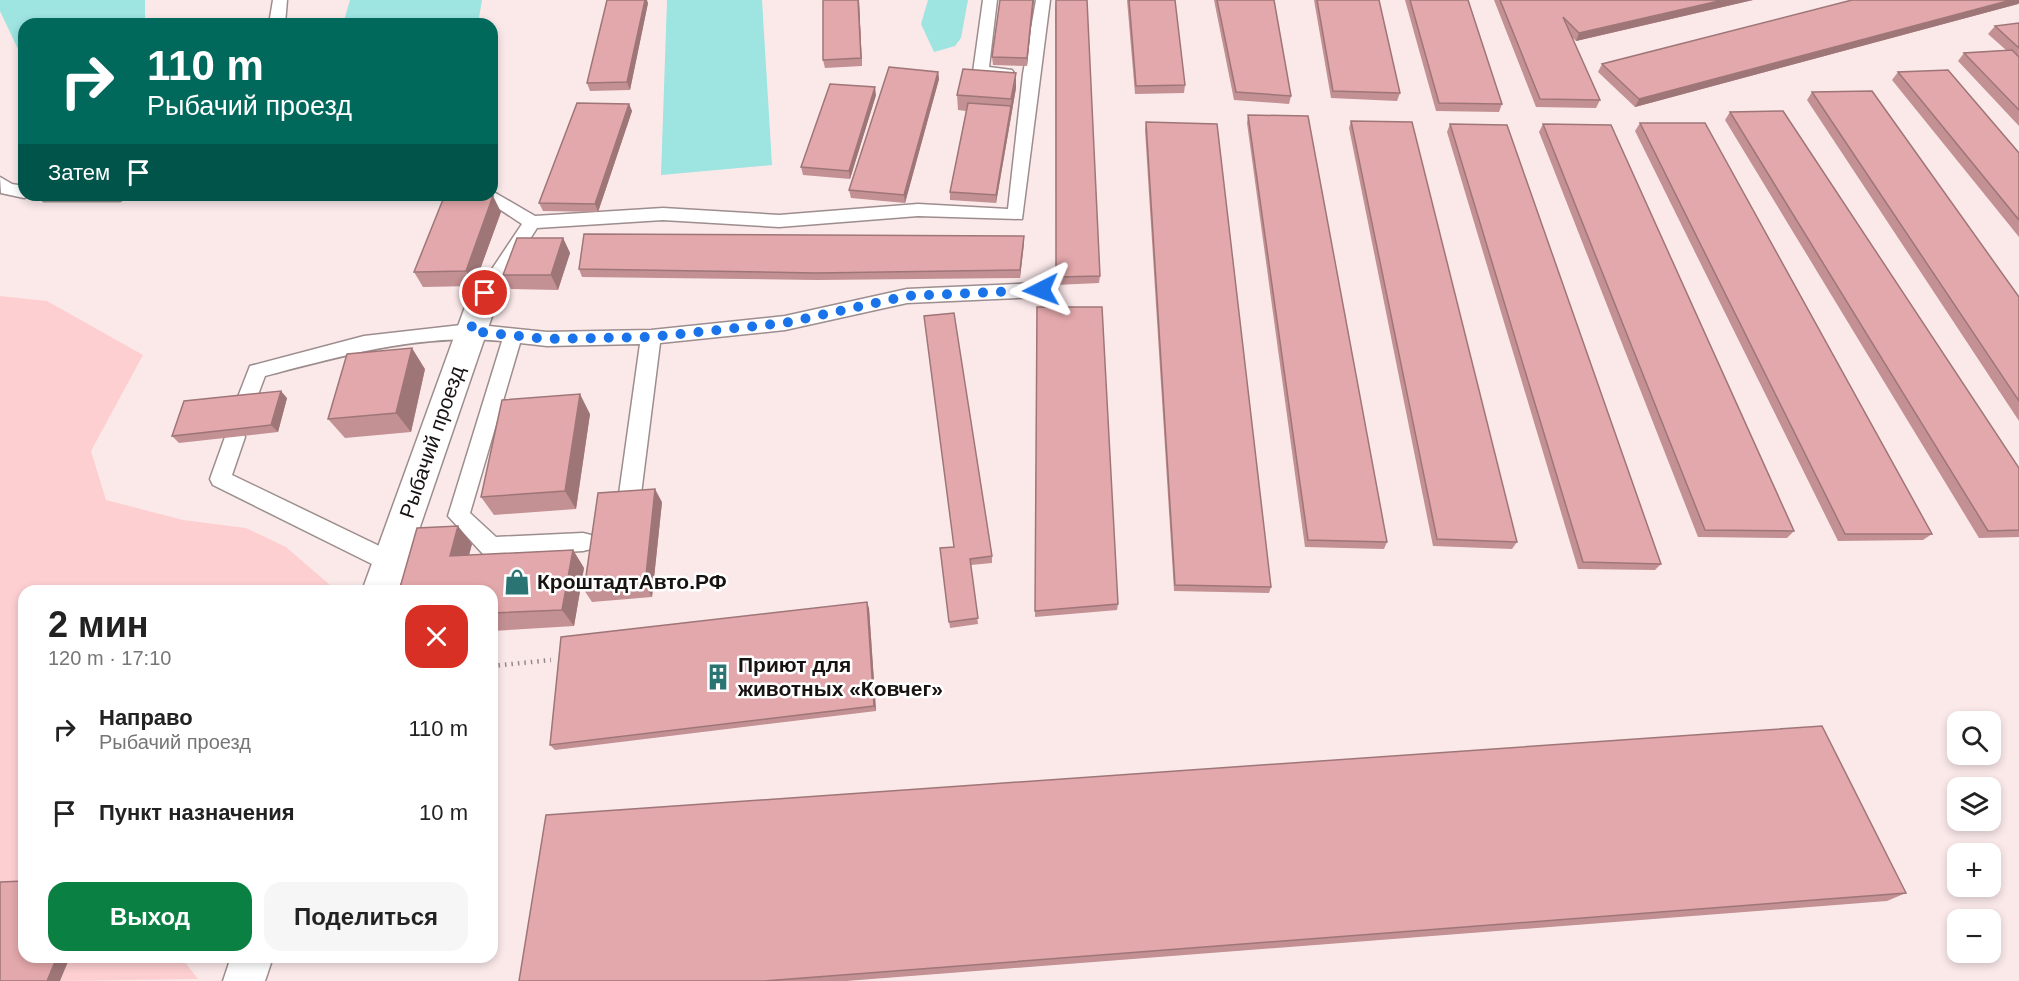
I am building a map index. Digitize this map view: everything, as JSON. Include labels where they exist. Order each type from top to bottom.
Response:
[{"type":"street","name":"Рыбачий проезд","points":[[385,577],[485,293]]},
{"type":"street","points":[[244,981],[250,963]]},
{"type":"lane","points":[[278,18],[280,0]]},
{"type":"lane","points":[[990,0],[981,72],[1031,74]]},
{"type":"lane","points":[[497,201],[532,222],[663,214],[779,221],[918,210],[1016,215],[1031,74],[1042,0]]},
{"type":"lane","points":[[0,183],[7,189],[18,191]]},
{"type":"lane","points":[[485,293],[532,222]]},
{"type":"lane","points":[[246,402],[257,371],[364,343],[470,331],[547,339],[651,337],[785,323],[907,296],[1041,290]]},
{"type":"lane","points":[[513,335],[459,516],[491,547],[583,542]]},
{"type":"lane","points":[[630,494],[651,337]]},
{"type":"lane","points":[[235,437],[219,479],[385,577]]},
{"type":"path","points":[[498,665],[551,660]]},
{"type":"shaded area","points":[[0,296],[47,301],[143,355],[91,451],[106,500],[183,520],[246,528],[286,547],[330,585],[18,585],[18,885],[0,886]]},
{"type":"shaded area","points":[[68,963],[186,963],[198,979],[60,981]]},
{"type":"water","points":[[0,0],[145,0],[145,18],[18,18],[18,49],[0,11]]},
{"type":"water","points":[[350,0],[482,0],[479,18],[345,18]]},
{"type":"water","points":[[667,0],[762,0],[772,165],[661,175]]},
{"type":"water","points":[[928,0],[968,0],[961,38],[955,46],[934,52],[921,24]]},
{"type":"building","points":[[607,0],[645,0],[627,82],[587,83]]},
{"type":"building","points":[[823,0],[858,0],[861,58],[823,60]]},
{"type":"building","points":[[1000,0],[1033,0],[1027,58],[992,57]]},
{"type":"building","points":[[1056,0],[1087,0],[1100,276],[1056,277]]},
{"type":"building","points":[[1129,0],[1175,0],[1185,85],[1136,86]]},
{"type":"building","points":[[1217,0],[1274,0],[1291,96],[1236,92]]},
{"type":"building","points":[[1317,0],[1379,0],[1400,93],[1333,91]]},
{"type":"building","points":[[1410,0],[1468,0],[1502,104],[1439,103]]},
{"type":"building","points":[[1500,0],[1723,0],[1579,33],[1563,17],[1600,100],[1540,99]]},
{"type":"building","points":[[1852,0],[2011,0],[1639,99],[1602,64]]},
{"type":"building","points":[[2019,23],[2019,48],[1995,26]]},
{"type":"building","points":[[2012,50],[2019,57],[2019,110],[1964,53]]},
{"type":"building","points":[[889,67],[938,72],[904,195],[849,190]]},
{"type":"building","points":[[963,69],[1016,73],[1011,99],[957,95]]},
{"type":"building","points":[[1948,70],[2019,153],[2019,220],[1898,72]]},
{"type":"building","points":[[830,84],[875,87],[849,171],[801,167]]},
{"type":"building","points":[[1872,91],[2019,297],[2019,401],[1812,92]]},
{"type":"building","points":[[577,103],[629,104],[595,204],[539,203]]},
{"type":"building","points":[[968,103],[1011,106],[996,195],[950,192]]},
{"type":"building","points":[[1783,111],[2019,468],[2019,530],[1988,531],[1730,112]]},
{"type":"building","points":[[1248,115],[1308,116],[1387,542],[1308,540]]},
{"type":"building","points":[[1351,121],[1412,122],[1517,542],[1437,539]]},
{"type":"building","points":[[1146,122],[1217,124],[1271,587],[1175,585]]},
{"type":"building","points":[[1640,123],[1705,123],[1932,534],[1845,534]]},
{"type":"building","points":[[1450,124],[1507,125],[1661,564],[1583,562]]},
{"type":"building","points":[[1543,124],[1611,125],[1794,531],[1705,530]]},
{"type":"building","points":[[442,201],[491,201],[466,271],[414,272]]},
{"type":"building","points":[[584,234],[1024,236],[1020,270],[816,273],[579,269]]},
{"type":"building","points":[[517,238],[563,238],[551,275],[503,275]]},
{"type":"building","points":[[1037,307],[1102,307],[1118,604],[1035,611]]},
{"type":"building","points":[[954,313],[992,556],[970,559],[978,618],[949,622],[940,548],[954,547],[924,316]]},
{"type":"building","points":[[412,348],[396,413],[328,419],[347,354]]},
{"type":"building","points":[[281,391],[271,425],[172,436],[184,401]]},
{"type":"building","points":[[580,394],[565,491],[481,497],[502,400]]},
{"type":"building","points":[[655,489],[645,585],[584,590],[598,493]]},
{"type":"building","points":[[458,526],[450,556],[573,550],[562,610],[498,613],[498,585],[401,585],[417,528]]},
{"type":"building","name":"Приют для животных «Ковчег»","points":[[867,602],[874,706],[550,745],[561,637]]},
{"type":"building","points":[[1822,726],[1906,893],[764,981],[519,981],[546,815]]},
{"type":"building","points":[[18,881],[18,963],[54,963],[47,981],[0,981],[0,882]]},
{"type":"place","name":"КроштадтАвто.РФ","points":[[517,582]]},
{"type":"place","name":"Приют для животных «Ковчег»","points":[[718,677]]},
{"type":"route","points":[[485,293],[470,331],[547,339],[651,337],[785,323],[907,296],[1041,290]]}]
